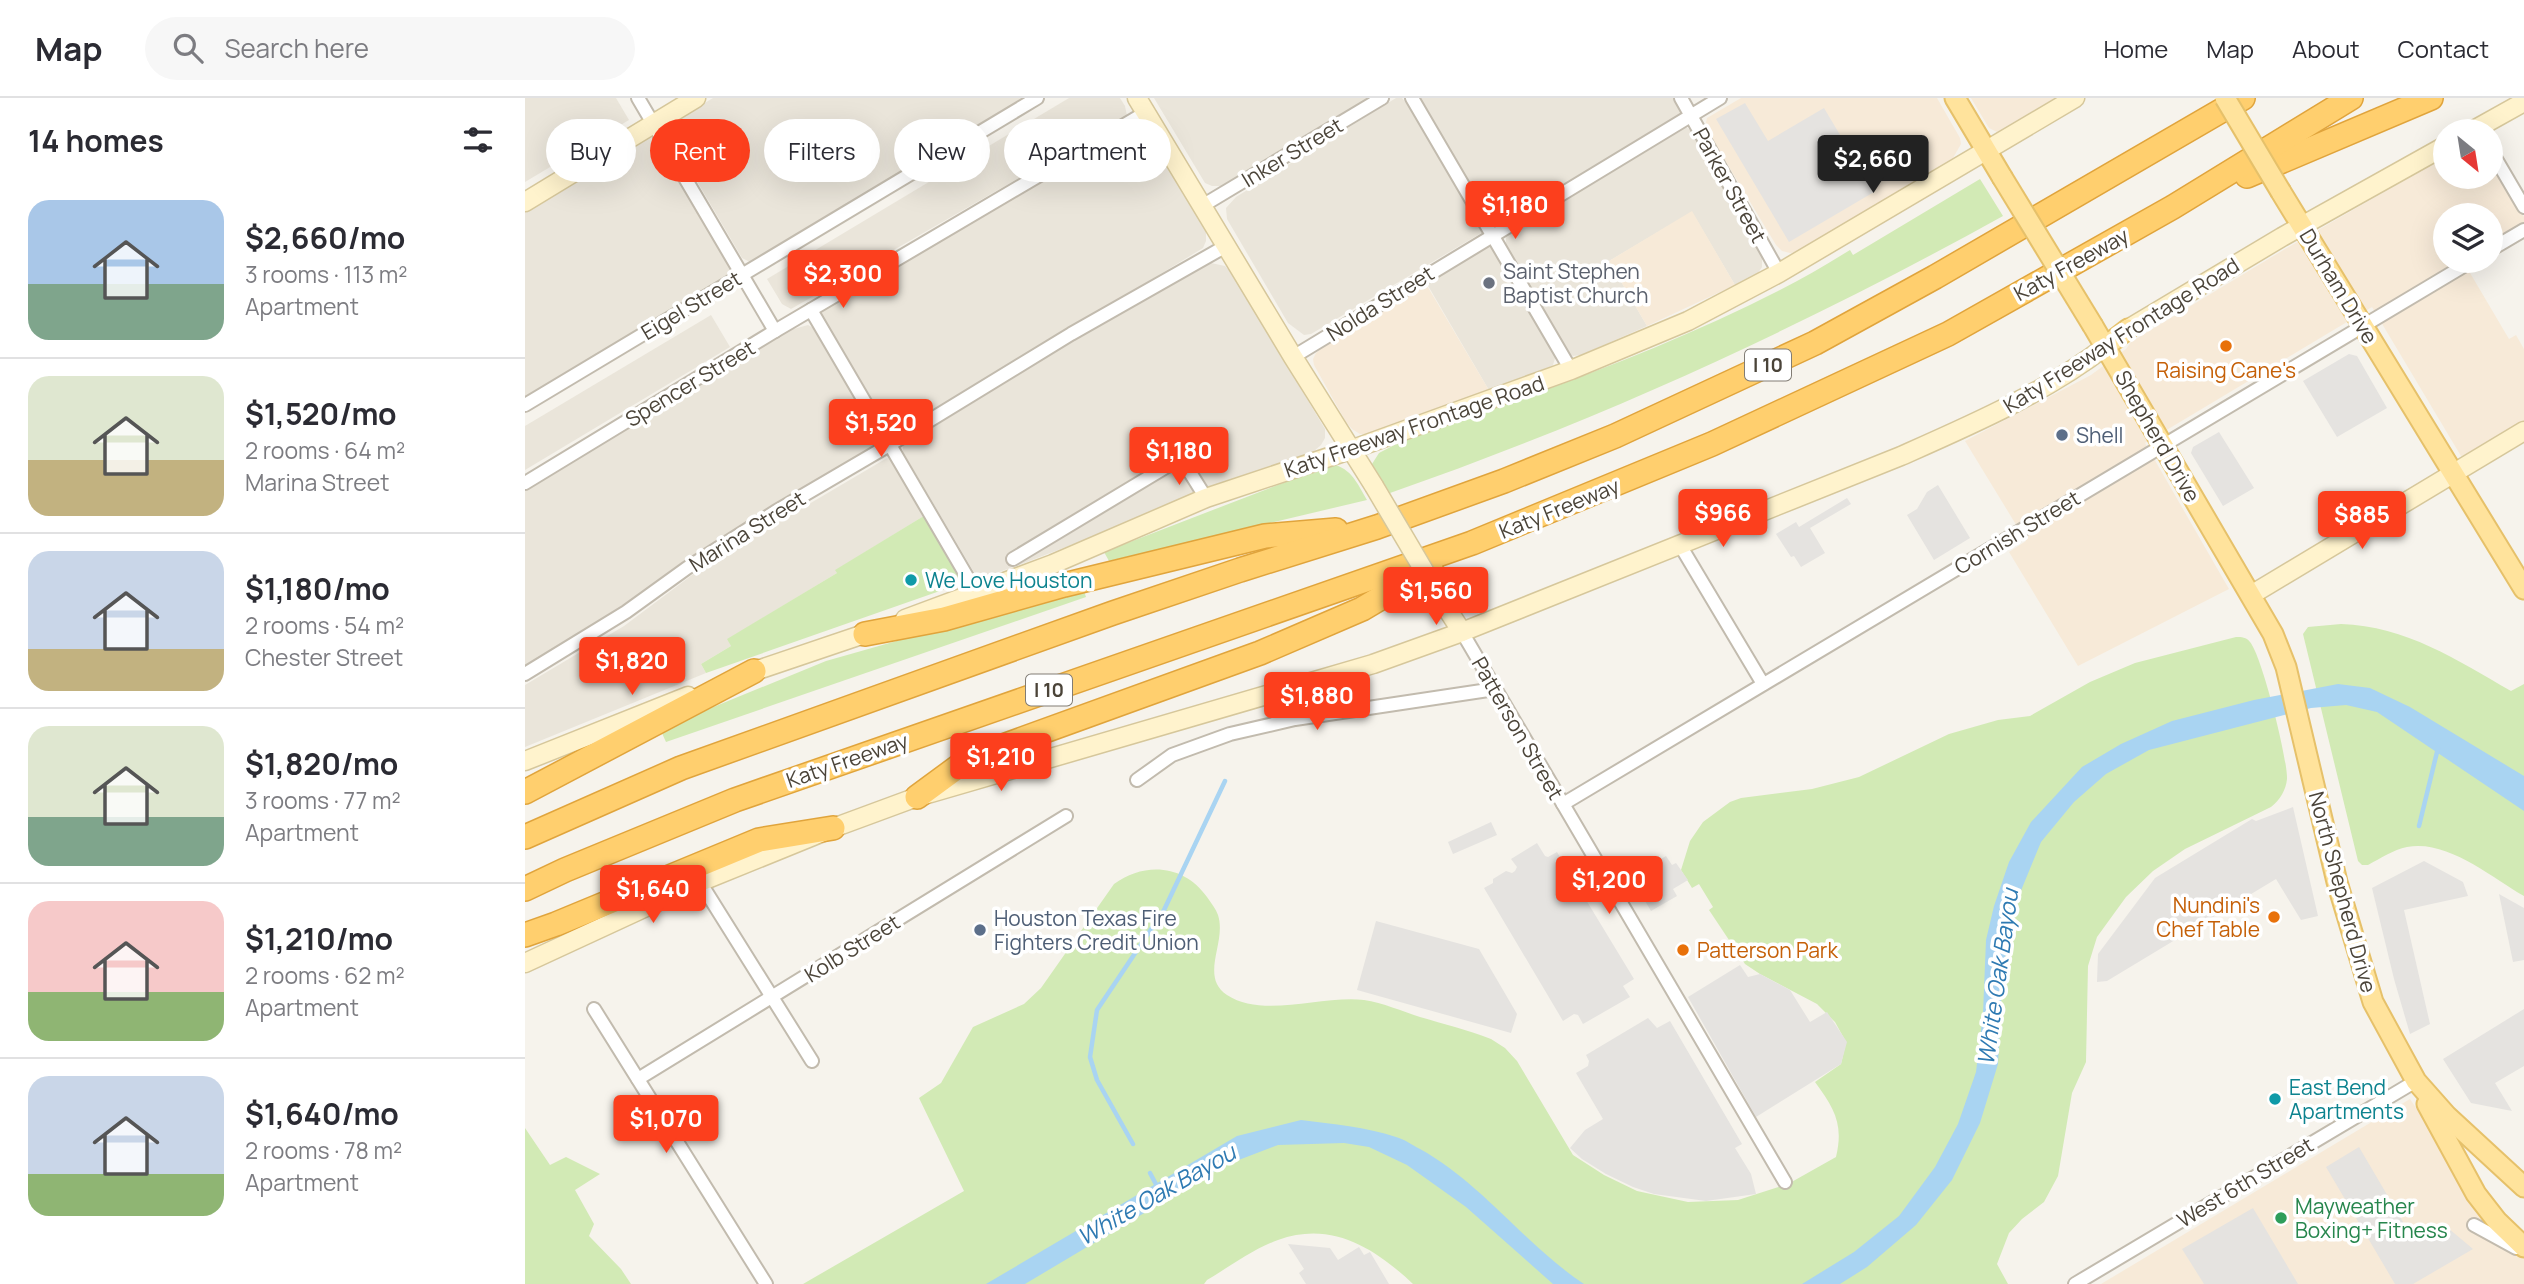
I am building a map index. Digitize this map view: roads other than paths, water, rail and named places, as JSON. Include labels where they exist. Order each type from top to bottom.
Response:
[{"type":"highway","name":"I 10","points":[[525,837],[681,768],[1126,608],[1377,527],[1504,481],[1615,436],[1815,343],[1947,271],[2243,98]]},
{"type":"highway","name":"Katy Freeway","points":[[525,889],[565,870],[773,786],[1472,543],[1712,444],[1935,340],[2173,207],[2351,98]]},
{"type":"highway","points":[[2173,207],[2431,98]]},
{"type":"highway","points":[[865,634],[944,619],[1064,584],[1265,536],[1377,527]]},
{"type":"highway","points":[[918,797],[970,758],[1260,653],[1362,609],[1472,543]]},
{"type":"highway","points":[[525,792],[754,671]]},
{"type":"highway","points":[[525,935],[759,840],[833,828]]},
{"type":"main road","points":[[661,119],[696,98]]},
{"type":"main road","name":"Shepherd Drive","points":[[1955,98],[2106,346],[2251,595]]},
{"type":"main road","name":"Katy Freeway Frontage Road","points":[[525,761],[754,671],[865,634],[1053,564],[1206,498],[1353,449],[1571,370],[1688,321],[1779,273],[2075,98]]},
{"type":"main road","name":"Durham Drive","points":[[2225,98],[2524,590]]},
{"type":"main road","points":[[2495,119],[2524,102]]},
{"type":"main road","name":"Patterson Street","points":[[1141,105],[1293,357],[1353,449],[1462,632]]},
{"type":"main road","points":[[525,202],[650,125]]},
{"type":"main road","name":"Katy Freeway Frontage Road","points":[[525,963],[700,882],[833,828],[918,797],[1373,664],[1462,632],[1901,457],[2055,380],[2128,329],[2302,226],[2433,153]]},
{"type":"main road","points":[[2251,595],[2524,431]]},
{"type":"main road","name":"North Shepherd Drive","points":[[2251,595],[2273,634],[2286,667],[2337,883],[2373,1002],[2416,1081],[2447,1116],[2524,1187]]},
{"type":"main road","points":[[2416,1081],[2476,1194],[2524,1249]]},
{"type":"street","points":[[638,98],[651,119]]},
{"type":"street","name":"Eigel Street","points":[[525,405],[1037,98]]},
{"type":"street","name":"Inker Street","points":[[1202,206],[1382,98]]},
{"type":"street","points":[[1412,98],[1571,370]]},
{"type":"street","name":"Parker Street","points":[[1681,98],[1779,273]]},
{"type":"street","name":"Nolda Street","points":[[1293,357],[1720,98]]},
{"type":"street","name":"Spencer Street","points":[[525,483],[811,310],[1141,105]]},
{"type":"street","points":[[2503,171],[2524,207]]},
{"type":"street","points":[[687,182],[775,331]]},
{"type":"street","points":[[2503,242],[2524,230]]},
{"type":"street","name":"Marina Street","points":[[525,674],[626,612],[687,568],[775,512],[1071,334],[1226,246]]},
{"type":"street","name":"Cornish Street","points":[[1563,804],[2452,273]]},
{"type":"street","points":[[811,310],[976,592]]},
{"type":"street","points":[[1013,559],[1204,444]]},
{"type":"street","points":[[1181,458],[1206,498]]},
{"type":"street","points":[[1680,545],[1763,684]]},
{"type":"street","name":"Patterson Street","points":[[1462,632],[1785,1182]]},
{"type":"street","points":[[1137,780],[1173,755],[1230,734],[1295,719],[1495,689]]},
{"type":"street","name":"Kolb Street","points":[[638,1079],[1066,816]]},
{"type":"street","points":[[700,882],[812,1061]]},
{"type":"street","points":[[594,1009],[766,1284]]},
{"type":"street","name":"West 6th Street","points":[[2075,1284],[2416,1081]]},
{"type":"street","points":[[2474,1224],[2524,1249]]},
{"type":"water","name":"White Oak Bayou","points":[[2338,684],[2370,688],[2410,707],[2524,776],[2524,811],[2377,712],[2346,705],[2311,708],[2149,750],[2106,774],[2074,802],[2041,842],[2020,893],[2003,967],[1998,1064],[1980,1123],[1952,1180],[1916,1225],[1867,1267],[1840,1284],[1802,1284],[1854,1252],[1899,1216],[1935,1167],[1958,1124],[1976,1072],[1983,1013],[1986,940],[1994,906],[2009,862],[2031,822],[2082,767],[2121,744],[2172,721],[2254,700]]},
{"type":"water","name":"White Oak Bayou","points":[[1301,1120],[1373,1131],[1399,1138],[1420,1149],[1464,1179],[1542,1251],[1584,1284],[1553,1284],[1466,1207],[1407,1165],[1369,1147],[1344,1143],[1278,1145],[1223,1166],[1025,1284],[986,1284],[1237,1136]]},
{"type":"waterway","points":[[2419,826],[2438,748]]},
{"type":"waterway","points":[[1133,1144],[1097,1080],[1090,1057],[1097,1010],[1164,910],[1225,781]]},
{"type":"waterway","name":"White Oak Bayou","points":[[1150,1173],[1158,1188]]},
{"type":"place","name":"Saint Stephen Baptist Church","points":[[1489,283]]},
{"type":"place","name":"Raising Cane's","points":[[2226,346]]},
{"type":"place","name":"Shell","points":[[2062,435]]},
{"type":"place","name":"We Love Houston","points":[[911,580]]},
{"type":"place","name":"Nundini's Chef Table","points":[[2274,917]]},
{"type":"place","name":"Houston Texas Fire Fighters Credit Union","points":[[980,930]]},
{"type":"place","name":"Patterson Park","points":[[1683,950]]},
{"type":"place","name":"East Bend Apartments","points":[[2275,1099]]},
{"type":"place","name":"Mayweather Boxing+ Fitness","points":[[2281,1218]]}]
